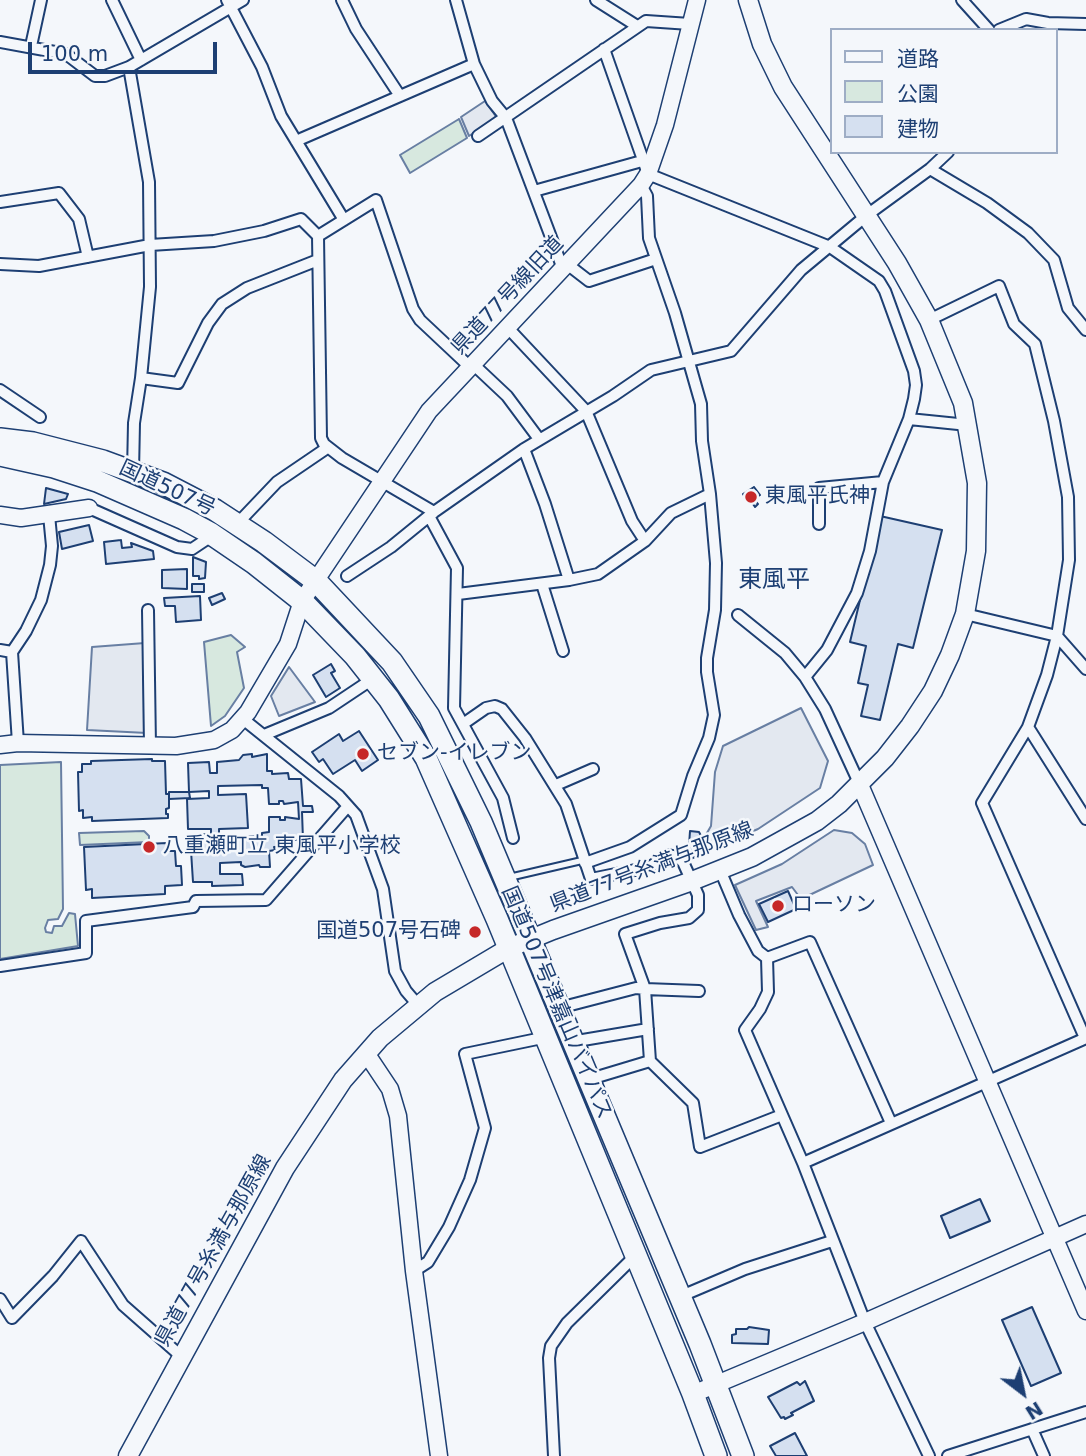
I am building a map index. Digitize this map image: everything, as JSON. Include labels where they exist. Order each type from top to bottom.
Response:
[{"type":"highway","name":"国道507号","points":[[0,439],[71,452],[133,472],[191,497],[237,524],[316,581]]},
{"type":"highway","name":"国道507号","points":[[0,455],[54,467],[97,481],[184,519],[254,563],[302,601]]},
{"type":"highway","name":"国道507号津嘉山バイパス","points":[[316,581],[392,662],[429,716],[481,822],[716,1384],[743,1456]]},
{"type":"highway","name":"国道507号津嘉山バイパス","points":[[302,601],[374,678],[426,758],[547,1037],[716,1456]]},
{"type":"main road","name":"県道77号糸満与那原線","points":[[128,1456],[291,1158],[322,1109],[366,1053],[418,1005],[478,964],[509,948],[720,870],[786,840],[817,821],[860,785],[910,726],[933,691],[950,655],[965,614],[976,551],[978,517],[977,483],[968,425],[956,383],[929,320],[897,263],[783,87],[762,44],[748,0]]},
{"type":"street","points":[[31,46],[41,0]]},
{"type":"street","points":[[112,0],[141,60]]},
{"type":"street","points":[[0,42],[66,54],[94,76],[105,76],[130,67],[229,4],[243,0]]},
{"type":"street","points":[[342,0],[356,29],[400,96]]},
{"type":"street","points":[[456,0],[474,64],[492,101],[506,118],[565,266],[589,281],[656,259]]},
{"type":"street","points":[[596,0],[637,26]]},
{"type":"street","name":"県道77号線旧道","points":[[243,719],[288,644],[302,601],[429,411],[565,266],[644,173],[679,76],[697,0]]},
{"type":"street","points":[[962,0],[987,28]]},
{"type":"street","points":[[229,4],[262,67],[281,116],[344,220]]},
{"type":"street","points":[[1004,28],[1026,19],[1048,23],[1086,24]]},
{"type":"street","points":[[478,136],[646,21],[690,24]]},
{"type":"street","points":[[584,862],[629,847],[681,815],[692,776],[709,738],[714,715],[707,658],[715,610],[716,563],[702,441],[701,404],[675,313],[649,238],[644,173],[604,49]]},
{"type":"street","points":[[296,141],[474,64]]},
{"type":"street","points":[[130,67],[149,182],[150,245],[150,287],[134,423],[133,472]]},
{"type":"street","points":[[346,576],[391,547],[432,514],[524,449],[651,370],[731,351],[801,270],[946,154]]},
{"type":"street","points":[[930,169],[988,203],[1028,233],[1054,260],[1068,308],[1086,330]]},
{"type":"street","points":[[534,191],[644,173],[830,247],[879,281],[885,291],[914,371],[915,392],[909,419],[883,482],[870,551],[857,593],[827,650],[805,677]]},
{"type":"street","points":[[0,202],[59,193],[79,219],[88,257]]},
{"type":"street","points":[[318,236],[376,200],[413,309],[420,320],[508,396],[539,439]]},
{"type":"street","points":[[0,264],[39,266],[150,245],[214,241],[301,219],[318,236],[321,438],[327,448],[432,514],[457,568],[454,708],[503,798],[513,838]]},
{"type":"street","points":[[141,378],[178,383],[208,323],[222,304],[247,288],[318,260]]},
{"type":"street","points":[[803,1163],[1086,1038],[982,803],[1028,727],[1047,675],[1057,636],[1069,560],[1068,497],[1054,421],[1035,344],[1014,324],[999,286],[929,320]]},
{"type":"street","points":[[508,328],[586,411],[632,521],[645,541]]},
{"type":"street","points":[[0,390],[40,417]]},
{"type":"street","points":[[909,419],[968,425]]},
{"type":"street","points":[[237,524],[277,481],[327,448]]},
{"type":"street","points":[[524,449],[569,580]]},
{"type":"street","points":[[819,524],[819,488],[883,482]]},
{"type":"street","points":[[458,594],[598,574],[645,541],[671,513],[710,494]]},
{"type":"street","points":[[0,515],[22,518],[89,508],[177,547],[192,549],[213,535]]},
{"type":"street","points":[[18,743],[12,652],[41,600],[52,546],[49,515]]},
{"type":"street","points":[[542,584],[562,651]]},
{"type":"street","points":[[148,610],[150,746]]},
{"type":"street","points":[[965,614],[1057,636],[1086,669]]},
{"type":"street","points":[[738,615],[785,653],[805,677],[831,721],[1086,1311]]},
{"type":"street","points":[[0,650],[12,652]]},
{"type":"street","points":[[264,735],[329,708],[374,678]]},
{"type":"street","points":[[463,724],[486,708],[495,706],[502,709],[525,738],[566,804],[591,879],[650,867],[668,856],[677,856],[683,862],[698,895],[698,910],[694,915],[625,934],[645,989],[650,1060],[693,1103],[700,1147],[782,1115]]},
{"type":"street","points":[[0,745],[18,743],[176,746],[214,740],[232,730],[243,719],[356,815],[383,888],[395,971],[418,1005]]},
{"type":"street","points":[[1028,727],[1086,819]]},
{"type":"street","points":[[556,785],[593,769]]},
{"type":"street","points":[[0,966],[86,953],[86,921],[193,907],[196,901],[266,900],[348,806]]},
{"type":"street","points":[[481,822],[507,813]]},
{"type":"street","points":[[720,870],[758,951],[767,958]]},
{"type":"street","points":[[767,958],[810,942],[891,1124]]},
{"type":"street","points":[[767,958],[768,992],[744,1030],[803,1163],[865,1322],[929,1456]]},
{"type":"street","points":[[559,1008],[636,988],[699,991]]},
{"type":"street","points":[[572,1042],[648,1029]]},
{"type":"street","points":[[414,1271],[428,1262],[449,1227],[470,1180],[485,1128],[464,1054],[547,1037]]},
{"type":"street","points":[[366,1053],[390,1089],[398,1116],[414,1271],[439,1456]]},
{"type":"street","points":[[587,1080],[650,1060]]},
{"type":"street","points":[[693,1394],[865,1322],[1086,1224]]},
{"type":"street","points":[[0,1299],[12,1318],[53,1276],[81,1241],[123,1305],[182,1357]]},
{"type":"street","points":[[679,1297],[745,1269],[832,1241]]},
{"type":"street","points":[[554,1456],[549,1358],[551,1346],[567,1323],[635,1256]]},
{"type":"street","points":[[948,1456],[1086,1412]]},
{"type":"street","points":[[1032,1429],[1044,1456]]},
{"type":"lane","points":[[504,878],[584,862]]},
{"type":"green space","points":[[459,119],[467,138],[410,173],[400,155]]},
{"type":"green space","points":[[231,635],[245,647],[237,652],[244,688],[225,716],[211,726],[204,642]]},
{"type":"green space","points":[[61,762],[63,909],[58,919],[48,920],[45,928],[46,932],[52,933],[54,926],[62,926],[69,913],[75,914],[78,946],[0,959],[0,765]]},
{"type":"green space","points":[[144,831],[149,836],[149,842],[80,845],[79,833]]},
{"type":"shaded area","points":[[485,101],[497,118],[469,136],[461,117]]},
{"type":"shaded area","points":[[145,643],[147,733],[87,730],[92,647]]},
{"type":"shaded area","points":[[289,667],[315,702],[279,716],[271,696]]},
{"type":"shaded area","points":[[801,708],[828,761],[820,788],[758,829],[709,850],[704,838],[711,826],[715,772],[723,746]]},
{"type":"shaded area","points":[[834,830],[852,833],[865,844],[873,865],[801,899],[792,887],[756,901],[768,927],[756,930],[735,885],[782,864]]},
{"type":"building","name":"東風平氏神","points":[[754,487],[760,495],[754,499],[758,504],[755,507],[743,494]]},
{"type":"building","points":[[46,488],[68,494],[66,499],[44,504]]},
{"type":"building","points":[[880,516],[942,530],[913,648],[898,644],[880,720],[861,716],[868,685],[858,683],[866,646],[850,642]]},
{"type":"building","points":[[89,525],[93,541],[62,549],[59,532]]},
{"type":"building","points":[[121,540],[122,548],[132,547],[131,543],[153,551],[154,559],[106,564],[104,542]]},
{"type":"building","points":[[193,557],[206,562],[205,578],[193,576]]},
{"type":"building","points":[[187,569],[187,589],[162,588],[162,570]]},
{"type":"building","points":[[192,584],[204,584],[204,592],[192,592]]},
{"type":"building","points":[[222,593],[225,599],[212,605],[209,598]]},
{"type":"building","points":[[200,596],[201,620],[176,622],[175,606],[165,606],[164,598]]},
{"type":"building","points":[[331,664],[335,671],[331,673],[340,688],[326,697],[313,675]]},
{"type":"building","points":[[359,731],[378,760],[362,771],[355,760],[333,774],[323,759],[319,762],[312,752],[339,734],[343,741]]},
{"type":"building","points":[[252,754],[252,757],[267,754],[267,771],[272,771],[272,774],[288,773],[289,779],[301,779],[303,806],[312,806],[313,812],[302,812],[303,840],[290,840],[291,846],[274,847],[275,850],[269,851],[270,867],[245,867],[241,862],[220,863],[220,874],[242,874],[243,885],[212,886],[212,882],[193,882],[190,835],[211,834],[211,829],[188,829],[187,799],[209,798],[209,791],[189,792],[188,763],[209,762],[210,773],[217,773],[217,762],[239,760],[243,755]],"holes":[[[262,785],[262,788],[268,788],[269,804],[279,804],[279,801],[284,804],[298,802],[299,819],[285,817],[285,820],[280,820],[280,817],[269,817],[269,832],[262,833],[262,836],[219,838],[219,829],[248,828],[246,794],[218,795],[218,786]]]},
{"type":"building","points":[[91,761],[165,761],[166,794],[169,794],[169,808],[166,809],[168,818],[92,821],[92,817],[83,818],[83,810],[79,811],[78,772],[82,772],[82,764],[91,764]]},
{"type":"building","points":[[169,792],[189,792],[190,798],[169,799]]},
{"type":"building","points":[[690,831],[699,832],[709,851],[688,860]]},
{"type":"building","points":[[167,843],[167,851],[175,851],[176,866],[181,866],[182,885],[165,886],[165,894],[92,898],[92,889],[86,890],[84,847]]},
{"type":"building","name":"ローソン","points":[[788,891],[796,909],[768,922],[759,904]]},
{"type":"building","points":[[980,1199],[990,1221],[950,1238],[941,1216]]},
{"type":"building","points":[[1032,1307],[1061,1373],[1031,1386],[1002,1320]]},
{"type":"building","points":[[749,1327],[769,1330],[768,1344],[732,1343],[732,1335],[736,1334],[736,1329]]},
{"type":"building","points":[[805,1381],[814,1401],[791,1413],[793,1415],[781,1418],[768,1397],[797,1382],[800,1385]]},
{"type":"building","points":[[795,1433],[807,1456],[776,1456],[770,1446]]},
{"type":"place","name":"東風平氏神","points":[[751,497]]},
{"type":"place","name":"セブン-イレブン","points":[[363,754]]},
{"type":"place","name":"八重瀬町立 東風平小学校","points":[[149,847]]},
{"type":"place","name":"ローソン","points":[[778,906]]},
{"type":"place","name":"国道507号石碑","points":[[475,932]]},
{"type":"district","name":"東風平","points":[[774,581]]}]
